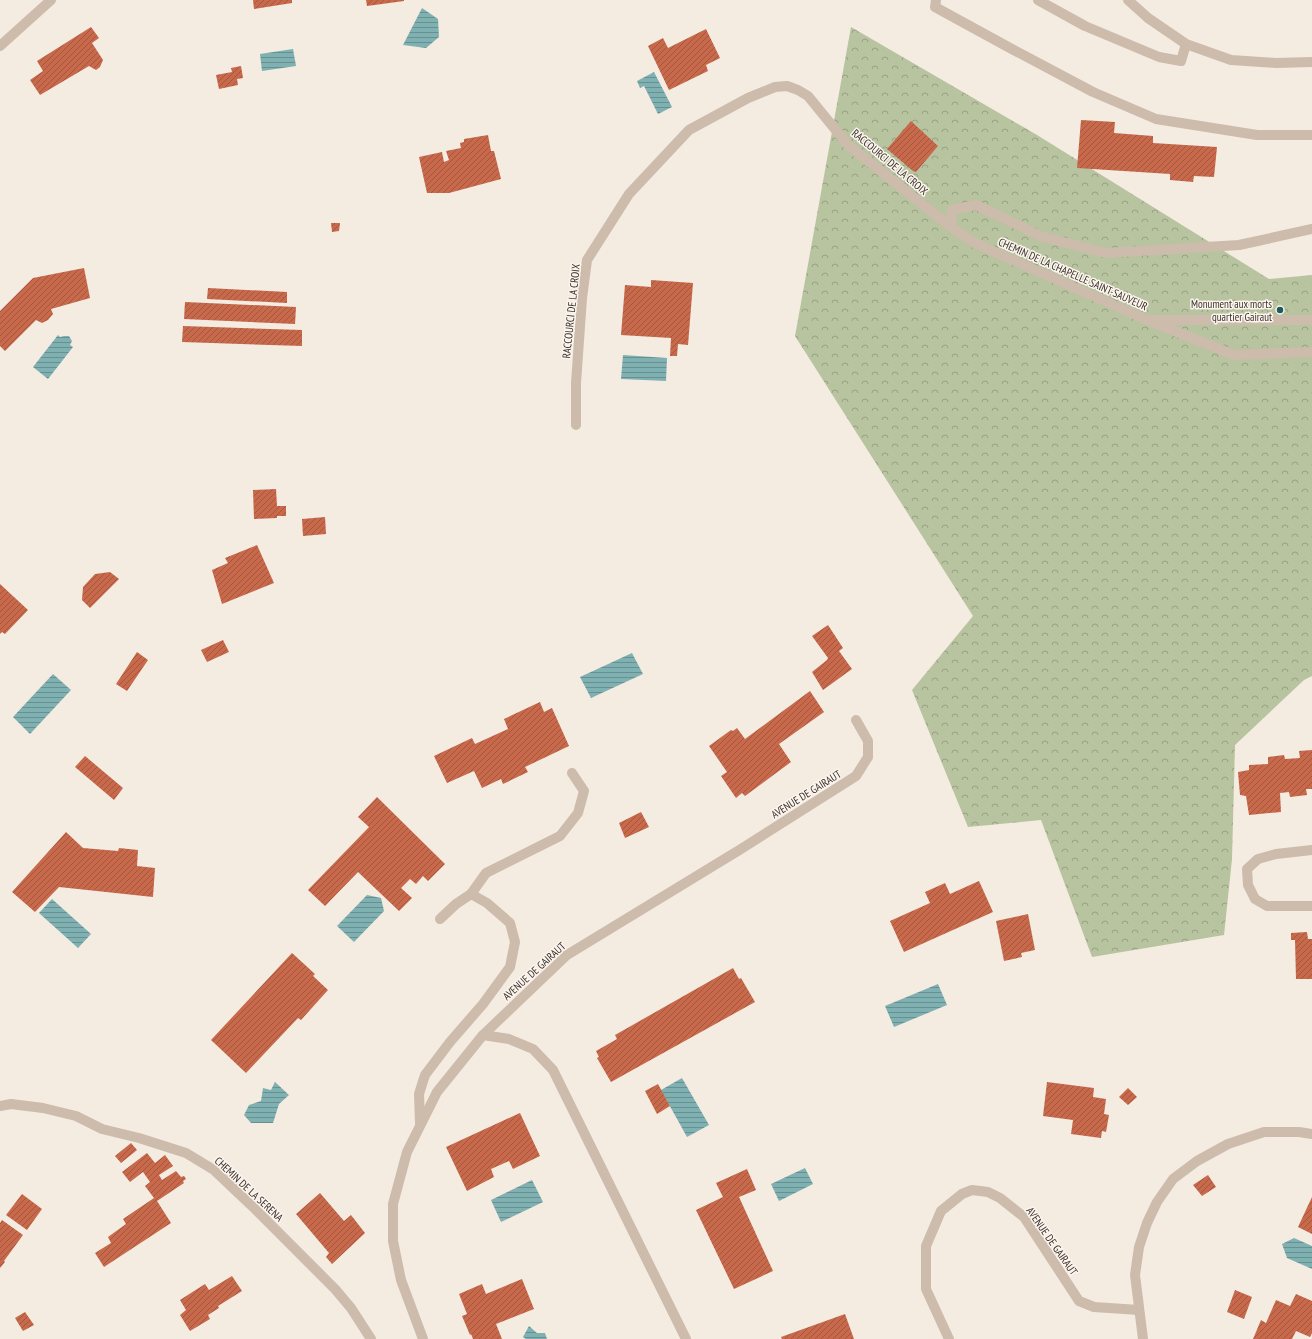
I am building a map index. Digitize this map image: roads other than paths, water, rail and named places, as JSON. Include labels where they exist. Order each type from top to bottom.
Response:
[{"type":"street","points":[[0,46],[51,0]]},
{"type":"street","points":[[936,0],[935,7],[1010,48],[1093,92],[1156,119],[1257,135],[1312,135]]},
{"type":"street","points":[[1038,0],[1085,26],[1159,57],[1181,62],[1186,44]]},
{"type":"street","points":[[1128,0],[1148,18],[1186,44],[1231,60],[1276,63],[1312,62]]},
{"type":"street","name":"RACCOURCI DE LA CROIX","points":[[576,425],[576,383],[582,298],[587,260],[629,194],[689,130],[742,101],[775,87],[787,86],[808,96],[848,145],[952,227]]},
{"type":"street","points":[[952,227],[952,210],[976,205],[1043,237],[1106,253],[1239,245],[1312,229]]},
{"type":"street","name":"CHEMIN DE LA CHAPELLE SAINT-SAUVEUR","points":[[952,227],[975,243],[1147,320],[1312,320]]},
{"type":"street","points":[[1147,320],[1234,355],[1312,352]]},
{"type":"street","name":"AVENUE DE GAIRAUT","points":[[423,1339],[401,1280],[393,1241],[393,1204],[407,1152],[437,1092],[483,1035],[567,954],[741,849],[856,776],[868,757],[868,741],[856,720]]},
{"type":"street","points":[[440,919],[456,904],[471,894],[486,873],[560,836],[578,813],[584,791],[572,774]]},
{"type":"street","points":[[1312,850],[1276,854],[1258,859],[1247,869],[1248,885],[1255,898],[1267,906],[1312,906]]},
{"type":"street","points":[[420,1125],[419,1094],[425,1075],[450,1042],[483,1004],[510,967],[515,942],[510,923],[487,903],[471,894]]},
{"type":"street","points":[[483,1035],[509,1039],[533,1049],[553,1070],[686,1339]]},
{"type":"street","name":"CHEMIN DE LA SERENA","points":[[0,1106],[11,1104],[43,1108],[76,1116],[102,1129],[139,1138],[186,1153],[214,1170],[335,1289],[351,1308],[371,1339]]},
{"type":"street","points":[[1143,1339],[1135,1275],[1139,1247],[1147,1223],[1157,1202],[1173,1180],[1197,1162],[1228,1144],[1264,1132],[1299,1132],[1312,1134]]},
{"type":"street","name":"AVENUE DE GAIRAUT","points":[[949,1339],[926,1289],[926,1246],[941,1211],[962,1194],[972,1190],[988,1192],[1000,1198],[1024,1217],[1079,1301],[1094,1307],[1139,1310]]},
{"type":"water","points":[[422,8],[438,19],[439,37],[426,48],[403,45]]},
{"type":"water","points":[[293,49],[296,66],[262,71],[260,54]]},
{"type":"water","points":[[654,72],[672,107],[658,114],[644,86],[640,88],[637,81]]},
{"type":"water","points":[[58,335],[60,337],[69,336],[72,341],[70,345],[73,347],[48,379],[33,367]]},
{"type":"water","points":[[623,355],[667,358],[666,381],[621,379]]},
{"type":"water","points":[[632,653],[643,674],[591,698],[580,677]]},
{"type":"water","points":[[53,674],[71,690],[30,734],[13,717]]},
{"type":"water","points":[[367,895],[381,898],[384,911],[354,942],[337,926]]},
{"type":"water","points":[[52,899],[91,934],[78,948],[39,913]]},
{"type":"water","points":[[938,984],[947,1005],[894,1027],[885,1006]]},
{"type":"water","points":[[682,1078],[709,1125],[687,1137],[661,1090]]},
{"type":"water","points":[[275,1082],[289,1095],[279,1104],[273,1123],[251,1123],[244,1115],[249,1105],[261,1101],[263,1088],[271,1090]]},
{"type":"water","points":[[805,1168],[813,1184],[779,1201],[771,1184]]},
{"type":"water","points":[[532,1180],[543,1202],[501,1222],[491,1200]]},
{"type":"water","points":[[1294,1238],[1312,1246],[1312,1269],[1287,1258],[1282,1244]]},
{"type":"water","points":[[529,1326],[537,1333],[545,1333],[547,1339],[526,1339],[523,1337]]},
{"type":"place","name":"Monument aux morts quartier Gairaut","points":[[1280,310]]}]
